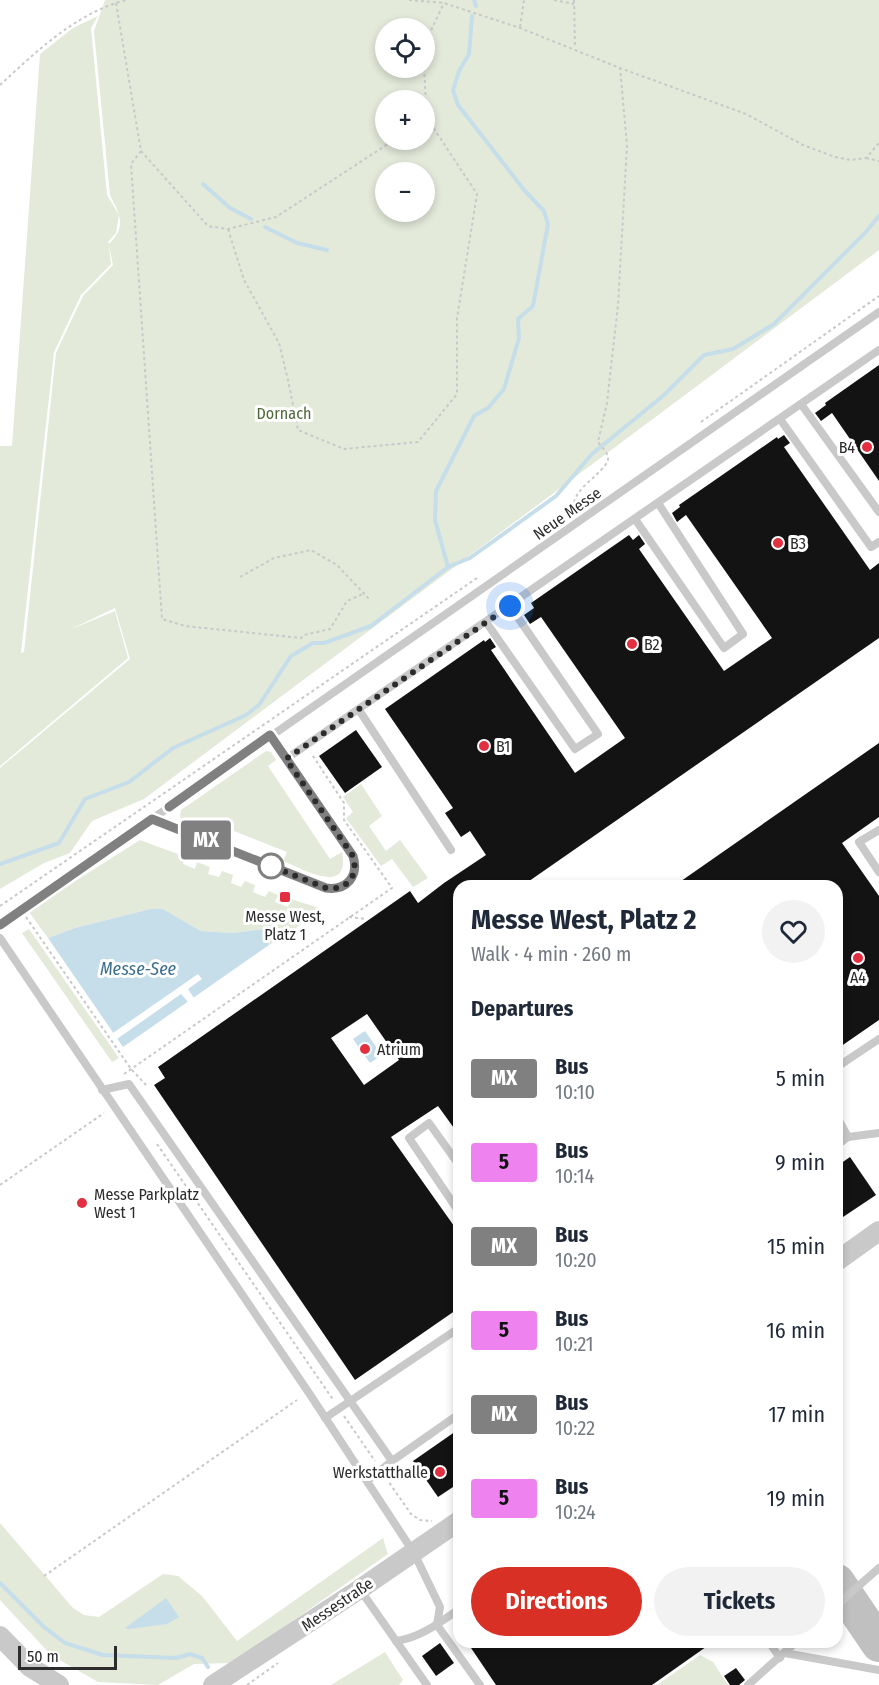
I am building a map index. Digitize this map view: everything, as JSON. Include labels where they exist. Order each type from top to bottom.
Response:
[{"type":"street","points":[[843,1257],[879,1231]]},
{"type":"street","name":"Messestraße","points":[[213,1685],[453,1525]]},
{"type":"street","points":[[0,1636],[30,1667],[59,1685]]},
{"type":"lane","name":"Neue Messe","points":[[0,925],[879,312]]},
{"type":"lane","points":[[286,759],[879,350]]},
{"type":"lane","points":[[801,404],[879,512]]},
{"type":"lane","points":[[780,419],[871,547],[879,542]]},
{"type":"lane","points":[[635,519],[724,648],[743,634],[658,503]]},
{"type":"lane","points":[[486,622],[575,749],[598,734],[510,606]]},
{"type":"lane","points":[[359,710],[451,850]]},
{"type":"lane","points":[[152,819],[326,888],[342,887],[354,874],[356,866],[353,856],[270,735]]},
{"type":"lane","points":[[879,830],[859,842],[879,872]]},
{"type":"lane","points":[[0,938],[414,1553],[440,1607],[437,1625],[453,1647]]},
{"type":"lane","points":[[843,1063],[879,1039]]},
{"type":"lane","points":[[102,1090],[129,1084],[392,1461]]},
{"type":"lane","points":[[453,1157],[429,1123],[409,1138],[453,1203]]},
{"type":"lane","points":[[843,1128],[848,1137]]},
{"type":"lane","points":[[843,1141],[848,1137],[879,1133]]},
{"type":"lane","points":[[325,1418],[453,1332]]},
{"type":"lane","points":[[367,1481],[453,1418]]},
{"type":"lane","points":[[843,1600],[879,1568]]},
{"type":"lane","points":[[360,1589],[427,1685]]},
{"type":"lane","points":[[396,1641],[411,1639],[453,1613]]},
{"type":"lane","points":[[453,1648],[480,1685]]},
{"type":"lane","points":[[775,1648],[782,1656],[879,1670]]},
{"type":"lane","points":[[748,1685],[790,1648]]},
{"type":"path","points":[[0,85],[34,53],[67,27],[126,0]]},
{"type":"path","points":[[409,0],[444,3],[575,48],[620,68],[746,114],[803,145],[835,157],[851,160],[866,158],[879,161]]},
{"type":"path","points":[[519,28],[524,0]]},
{"type":"path","points":[[554,0],[574,4]]},
{"type":"path","points":[[574,0],[575,48]]},
{"type":"path","points":[[116,3],[141,152],[208,226],[228,229],[276,217],[379,150]]},
{"type":"path","points":[[435,22],[444,3]]},
{"type":"path","points":[[581,507],[572,514],[574,499],[580,490],[605,467],[608,460],[608,456],[598,442],[607,403],[619,293],[627,145],[620,68]]},
{"type":"path","points":[[228,229],[244,280],[279,343],[297,430],[344,449],[418,442],[457,394],[457,318],[477,194],[435,131]]},
{"type":"path","points":[[866,158],[879,143]]},
{"type":"path","points":[[141,152],[131,164],[162,619],[185,626],[301,638],[304,635],[330,629],[347,600],[365,593]]},
{"type":"path","points":[[693,428],[879,296]]},
{"type":"path","points":[[240,577],[274,558],[311,550],[337,565],[370,600]]},
{"type":"path","points":[[0,906],[484,573]]},
{"type":"path","points":[[102,1090],[392,888],[344,820],[344,802],[305,746]]},
{"type":"path","points":[[21,910],[131,1069],[146,1085]]},
{"type":"path","points":[[350,917],[367,920]]},
{"type":"path","points":[[0,1185],[104,1113]]},
{"type":"path","points":[[153,1138],[411,1514],[420,1520],[429,1520],[437,1524]]},
{"type":"path","points":[[44,1576],[297,1400]]},
{"type":"green space","name":"Dornach","points":[[105,0],[879,0],[879,250],[144,799],[92,821],[70,853],[44,863],[0,889],[0,768],[130,659],[115,608],[69,630],[115,611],[128,658],[0,766],[0,446],[12,446],[40,54],[73,28],[98,16],[91,28],[107,195],[119,215],[110,195],[94,31]],"holes":[[[119,215],[118,232],[109,244],[108,242],[116,233]],[[109,246],[113,265],[83,296],[56,353],[24,652],[21,653],[54,352],[81,295],[111,264]]]},
{"type":"green space","points":[[266,751],[271,752],[276,760],[268,766],[330,859],[342,852],[343,866],[339,874],[333,877],[313,874],[283,861],[287,852],[216,824],[212,833],[185,822],[180,817],[181,810]]},
{"type":"green space","points":[[361,784],[382,816],[369,826],[386,851],[400,840],[428,878],[413,887],[392,859],[381,866],[346,818],[353,812],[343,797]]},
{"type":"green space","points":[[140,840],[186,857],[183,864],[195,869],[197,862],[210,867],[208,874],[219,877],[222,871],[233,875],[231,883],[241,887],[245,881],[255,885],[253,892],[265,897],[269,891],[278,895],[275,902],[288,907],[291,899],[319,908],[319,912],[269,945],[268,939],[273,928],[232,933],[201,931],[163,909],[150,909],[75,928],[48,938],[28,911]]},
{"type":"green space","points":[[29,929],[119,1058],[112,1062],[22,933]]},
{"type":"green space","points":[[0,1523],[73,1608],[84,1615],[99,1617],[163,1574],[178,1576],[202,1596],[237,1641],[383,1538],[388,1554],[233,1663],[194,1664],[158,1685],[98,1682],[51,1655],[0,1600]]},
{"type":"green space","points":[[385,1652],[403,1680],[399,1685],[331,1685]]},
{"type":"green space","points":[[700,1655],[713,1662],[728,1685],[657,1685]]},
{"type":"water","name":"Messe-See","points":[[150,909],[163,909],[201,931],[232,933],[273,928],[268,939],[269,945],[123,1047],[48,938],[75,928]]},
{"type":"water","points":[[365,1031],[382,1055],[370,1063],[353,1039]]},
{"type":"water","points":[[166,1598],[179,1617],[167,1624],[125,1628]]},
{"type":"pier","points":[[198,974],[202,979],[188,989],[194,998],[188,1002],[181,994],[117,1039],[113,1033]]},
{"type":"building","name":"B4","points":[[879,365],[879,481],[832,413],[821,421],[815,413],[826,405],[825,403]]},
{"type":"building","points":[[784,435],[790,443],[784,447],[870,570],[879,563],[879,638],[531,880],[453,880],[453,1127],[438,1106],[391,1137],[453,1225],[453,1312],[355,1380],[154,1085],[165,1078],[158,1067],[410,891],[418,903],[486,855],[470,831],[461,837],[445,813],[453,808],[385,709],[490,638],[496,647],[491,650],[575,773],[625,738],[541,617],[530,624],[524,615],[534,608],[531,603],[629,535],[633,540],[639,535],[645,544],[639,549],[724,671],[772,638],[686,515],[677,522],[672,513],[680,507],[679,505],[777,437],[778,439]],"holes":[[[367,1014],[399,1060],[364,1085],[331,1038]]]},
{"type":"building","points":[[356,730],[382,767],[345,793],[319,756]]},
{"type":"building","name":"A4","points":[[879,743],[879,817],[842,843],[879,896],[879,1020],[843,1045],[843,880],[683,880]]},
{"type":"building","points":[[850,1157],[876,1195],[843,1217],[843,1162]]},
{"type":"building","name":"Werkstatthalle","points":[[453,1433],[453,1487],[438,1497],[413,1461]]},
{"type":"building","points":[[440,1643],[454,1663],[436,1676],[422,1656]]},
{"type":"building","points":[[471,1648],[704,1648],[652,1685],[496,1685]]},
{"type":"building","points":[[736,1668],[745,1680],[739,1685],[730,1685],[724,1676]]},
{"type":"waterway","points":[[474,0],[476,6]]},
{"type":"waterway","points":[[448,567],[435,520],[436,491],[474,416],[488,408],[504,389],[519,338],[518,319],[533,306],[548,224],[544,211],[525,191],[458,105],[453,90],[459,71],[469,54],[472,16]]},
{"type":"waterway","points":[[203,184],[230,208],[251,219]]},
{"type":"waterway","points":[[0,864],[59,843],[85,799],[129,782],[173,748],[246,715],[259,705],[291,656],[313,643],[324,643],[371,626],[448,567],[470,558],[556,496],[592,454],[664,395],[704,355],[733,349],[774,324],[865,233],[879,216]]},
{"type":"waterway","points":[[265,227],[297,243],[327,250]]},
{"type":"waterway","points":[[0,1583],[44,1627],[65,1643],[103,1655],[176,1658],[190,1654],[202,1658],[208,1667]]},
{"type":"taxiway","points":[[843,1591],[879,1644]]},
{"type":"bus line","name":"MX","points":[[0,925],[152,819],[326,888],[342,887],[350,881],[354,874],[356,866],[353,856],[270,735],[169,807]]},
{"type":"place","name":"B4","points":[[867,447]]},
{"type":"place","name":"B3","points":[[778,543]]},
{"type":"place","name":"B2","points":[[632,644]]},
{"type":"place","name":"B1","points":[[484,746]]},
{"type":"place","name":"Messe West, Platz 1","points":[[285,897]]},
{"type":"place","name":"A4","points":[[858,958]]},
{"type":"place","name":"Atrium","points":[[365,1049]]},
{"type":"place","name":"Messe Parkplatz West 1","points":[[82,1203]]},
{"type":"place","name":"Werkstatthalle","points":[[440,1472]]},
{"type":"route","points":[[271,866],[268,865],[326,888],[342,887],[350,881],[356,866],[353,856],[286,759],[510,606]]}]
